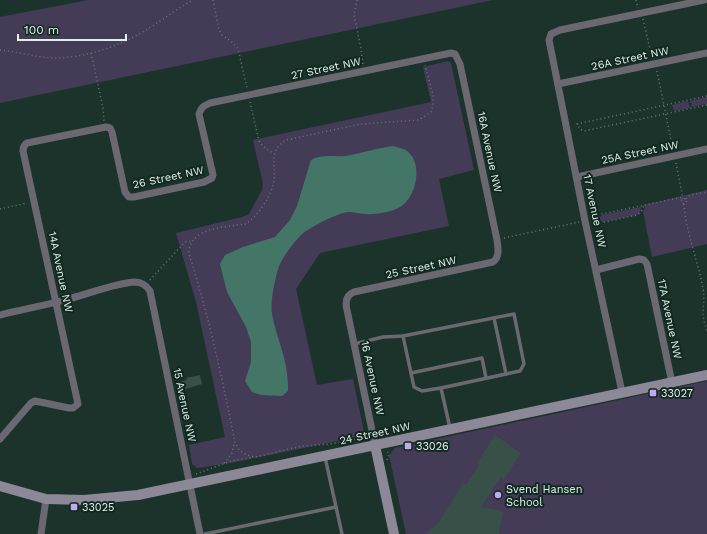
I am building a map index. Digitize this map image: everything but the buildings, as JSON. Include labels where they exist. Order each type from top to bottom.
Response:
[{"type":"street","name":"17 Avenue NW","points":[[622,392],[549,40],[551,34],[560,30],[704,0]]},
{"type":"street","name":"26A Street NW","points":[[558,84],[707,52]]},
{"type":"street","name":"27 Street NW","points":[[212,178],[213,171],[199,114],[201,108],[210,103],[424,59],[445,53],[455,54]]},
{"type":"street","name":"16A Avenue NW","points":[[455,54],[460,64],[499,248],[498,257]]},
{"type":"street","name":"14A Avenue NW","points":[[0,439],[31,403],[35,401],[69,408],[78,404],[23,147],[27,143],[107,128]]},
{"type":"street","name":"26 Street NW","points":[[107,128],[114,136],[126,192],[129,196],[134,197],[204,182],[212,178]]},
{"type":"street","name":"25A Street NW","points":[[577,177],[707,148]]},
{"type":"street","name":"25 Street NW","points":[[347,298],[354,292],[493,262],[498,257]]},
{"type":"street","name":"17A Avenue NW","points":[[596,270],[639,259],[644,260],[647,264],[672,383]]},
{"type":"street","points":[[0,315],[56,303],[122,284],[135,282],[144,284]]},
{"type":"street","name":"15 Avenue NW","points":[[144,284],[150,291],[200,534]]},
{"type":"street","name":"16 Avenue NW","points":[[347,298],[346,305],[394,534]]},
{"type":"street","name":"24 Street NW","points":[[0,486],[46,499],[84,500],[120,498],[190,485],[325,456],[374,441],[450,429],[707,375]]},
{"type":"street","points":[[41,534],[46,499]]},
{"type":"lane","points":[[354,344],[383,337],[403,336],[514,314],[524,364],[520,371],[422,391],[414,387],[403,336]]},
{"type":"lane","points":[[494,318],[506,374]]},
{"type":"lane","points":[[410,373],[482,358],[486,378]]},
{"type":"lane","points":[[441,388],[450,429]]},
{"type":"lane","points":[[325,456],[342,534]]},
{"type":"lane","points":[[205,534],[336,507]]},
{"type":"path","points":[[0,50],[52,58],[91,53],[135,36],[193,0]]},
{"type":"path","points":[[213,0],[219,30],[222,35],[232,42],[238,49],[248,90]]},
{"type":"path","points":[[357,0],[354,15],[364,71]]},
{"type":"path","points":[[636,0],[637,7]]},
{"type":"path","points":[[643,20],[652,59]]},
{"type":"path","points":[[91,53],[107,128]]},
{"type":"path","points":[[255,457],[247,455],[239,450],[234,442],[216,353],[204,304],[189,254],[189,247],[192,241],[199,234],[206,231],[245,224],[250,221],[270,193],[274,174],[273,158],[281,143],[294,138],[361,124],[414,121],[431,112],[433,95],[424,59]]},
{"type":"path","points":[[656,69],[665,105],[673,150]]},
{"type":"path","points":[[707,96],[577,124],[580,129],[584,131],[707,105]]},
{"type":"path","points":[[251,102],[259,140],[266,150],[275,153]]},
{"type":"path","points":[[675,160],[684,198],[682,202],[684,204],[688,231],[704,290],[703,312],[707,332]]},
{"type":"path","points":[[684,204],[687,202],[686,199],[690,195],[707,192]]},
{"type":"path","points":[[592,220],[598,219],[602,214],[644,205],[684,198],[686,199]]},
{"type":"path","points":[[0,209],[34,201]]},
{"type":"path","points":[[596,224],[637,215],[641,212],[644,205]]},
{"type":"path","points":[[598,219],[601,223]]},
{"type":"path","points":[[497,240],[583,221]]},
{"type":"path","points":[[144,284],[185,242],[192,241]]},
{"type":"path","points":[[190,485],[196,473],[224,463],[302,446],[374,441]]},
{"type":"path","points":[[224,463],[232,453],[234,442]]},
{"type":"shaded area","points":[[88,0],[493,0],[0,103],[0,17]]},
{"type":"shaded area","points":[[448,61],[451,63],[474,170],[439,179],[449,226],[320,253],[296,289],[317,385],[353,379],[364,432],[362,436],[231,463],[197,468],[192,464],[189,445],[225,437],[196,302],[176,233],[249,214],[262,190],[263,184],[253,140],[431,102],[423,67]]},
{"type":"shaded area","points":[[707,97],[707,104],[691,107],[692,103],[690,103],[690,101]]},
{"type":"shaded area","points":[[688,101],[690,108],[674,111],[672,105]]},
{"type":"shaded area","points":[[393,146],[407,151],[415,161],[415,185],[408,200],[396,209],[377,214],[343,213],[318,224],[302,234],[292,245],[279,266],[272,297],[272,314],[287,370],[288,391],[282,396],[261,395],[252,392],[245,381],[251,362],[251,342],[246,327],[227,292],[220,264],[225,255],[243,247],[275,237],[290,220],[297,206],[311,160],[324,156],[346,156]]},
{"type":"shaded area","points":[[707,190],[707,244],[652,257],[643,211],[645,208],[644,205]]},
{"type":"shaded area","points":[[641,207],[640,212],[637,215],[602,222],[599,219],[602,215]]},
{"type":"shaded area","points":[[707,381],[707,534],[406,534],[389,455],[395,448]]},
{"type":"place","name":"33027","points":[[653,393]]},
{"type":"place","name":"33026","points":[[408,446]]},
{"type":"place","name":"Svend Hansen School","points":[[498,495]]},
{"type":"place","name":"33025","points":[[74,507]]}]
